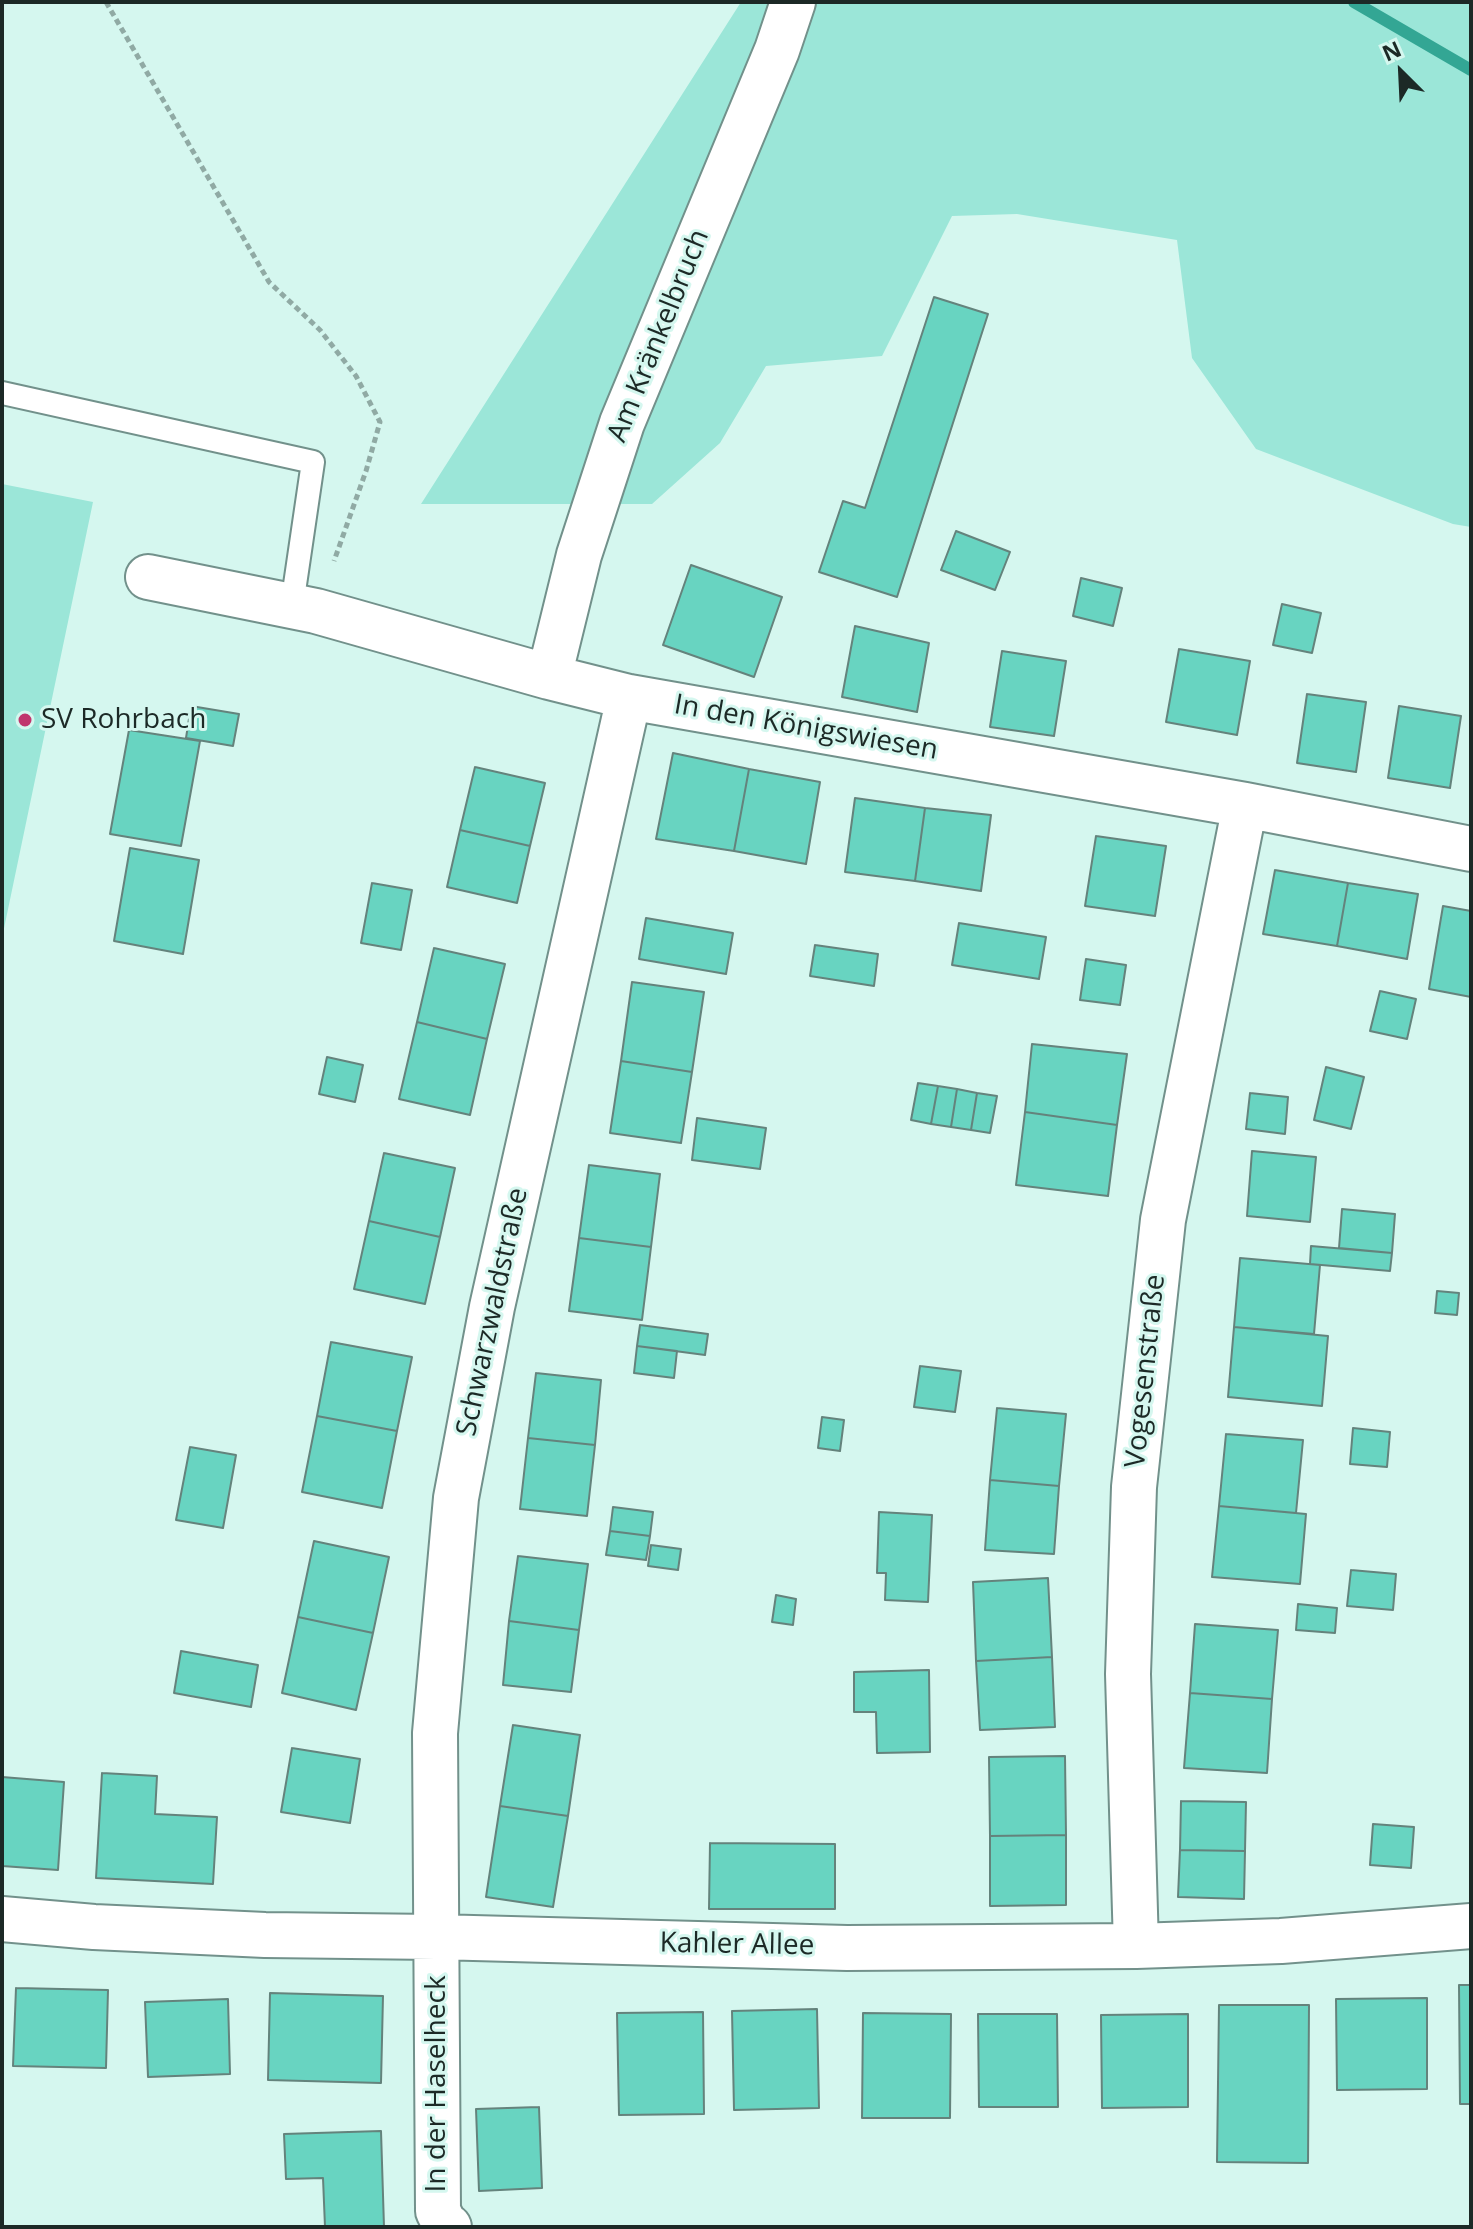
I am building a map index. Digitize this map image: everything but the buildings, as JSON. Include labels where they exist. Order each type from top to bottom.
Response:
[{"type":"street","name":"Am Kränkelbruch","points":[[549,677],[579,555],[622,423],[777,50],[793,2]]},
{"type":"street","name":"In den Königswiesen","points":[[148,577],[304,608],[629,697],[1245,805],[1471,849]]},
{"type":"street","name":"Schwarzwaldstraße","points":[[436,1937],[435,1733],[456,1498],[492,1307],[629,697]]},
{"type":"street","name":"Vogesenstraße","points":[[1136,1946],[1128,1674],[1134,1487],[1163,1220],[1245,805]]},
{"type":"street","name":"Kahler Allee","points":[[2,1919],[94,1927],[249,1934],[847,1948],[1136,1946],[1281,1941],[1471,1926]]},
{"type":"street","name":"In der Haselheck","points":[[436,1937],[438,2211],[449,2227]]},
{"type":"lane","points":[[2,393],[313,462],[304,608]]},
{"type":"path","points":[[106,2],[269,282],[320,330],[356,376],[380,422],[366,471],[304,608]]},
{"type":"green space","points":[[741,2],[1471,2],[1471,527],[1453,524],[1256,449],[1192,358],[1177,240],[1017,214],[952,216],[882,356],[766,366],[720,443],[652,504],[421,504]]},
{"type":"green space","name":"SV Rohrbach","points":[[2,484],[93,502],[2,938]]},
{"type":"waterway","points":[[1354,2],[1471,70]]},
{"type":"place","name":"SV Rohrbach","points":[[25,720]]}]
